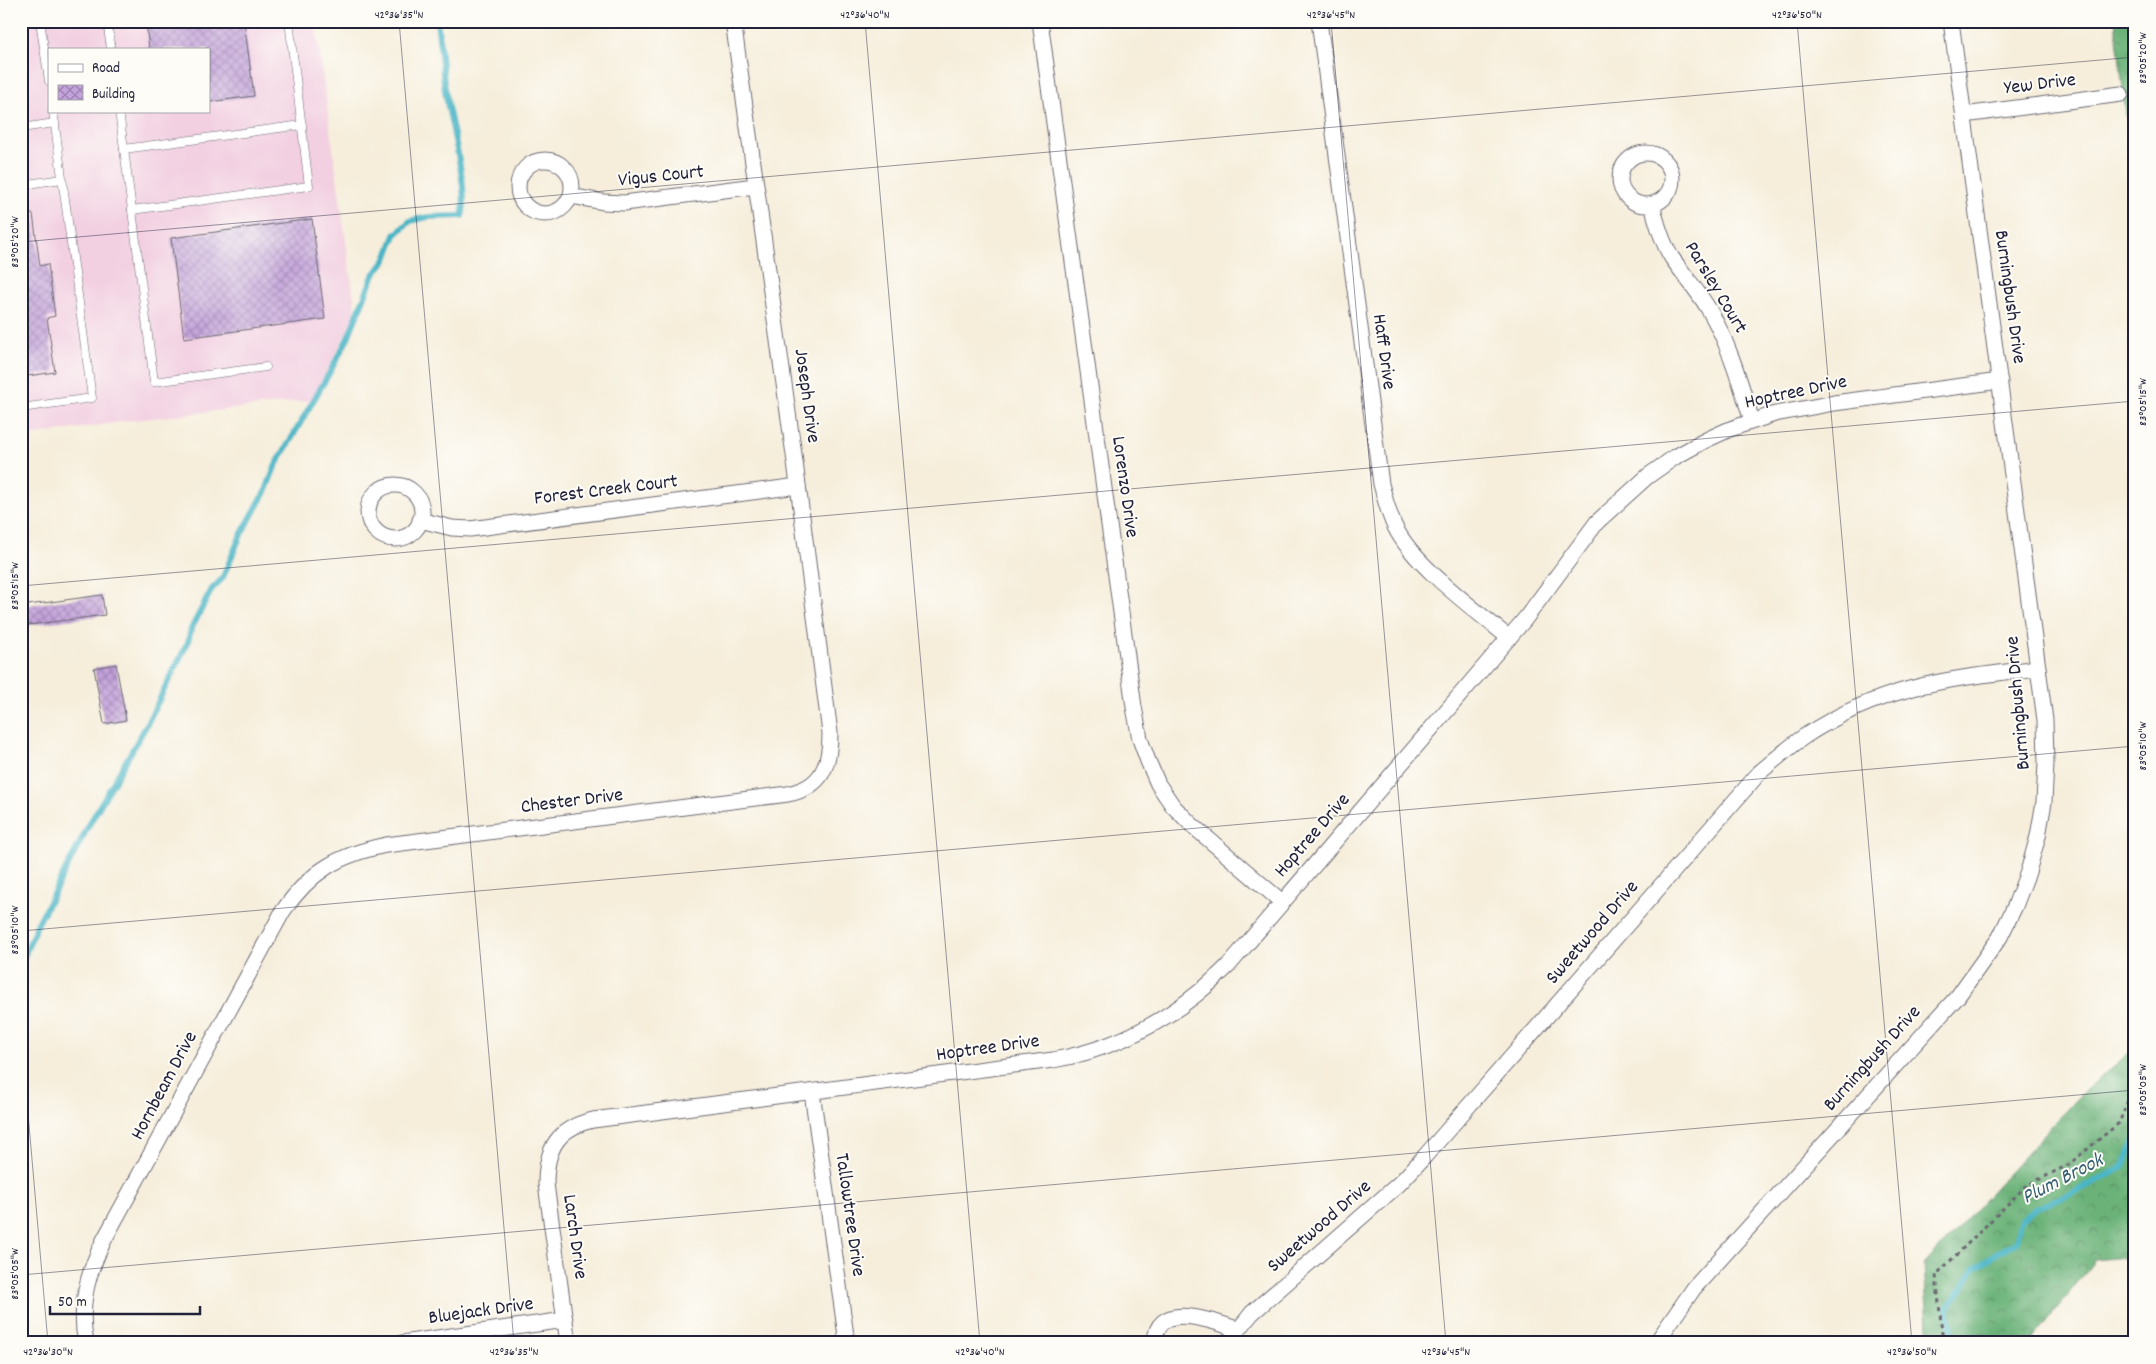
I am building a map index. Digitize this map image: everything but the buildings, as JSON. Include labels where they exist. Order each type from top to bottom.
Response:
[{"type":"street","name":"Joseph Drive","points":[[733,21],[798,486],[830,733],[827,763],[821,775]]},
{"type":"street","name":"Lorenzo Drive","points":[[1040,21],[1131,688],[1140,739],[1158,784],[1173,806],[1193,826],[1282,902]]},
{"type":"street","name":"Haff Drive","points":[[1319,21],[1380,474],[1387,508],[1396,529],[1408,547],[1424,565],[1510,638]]},
{"type":"street","name":"Burningbush Drive","points":[[1656,1343],[1694,1288],[1958,996],[2000,937],[2015,906],[2028,872],[2044,802],[2046,763],[2045,720],[1951,21]]},
{"type":"street","name":"Yew Drive","points":[[1964,115],[2121,94]]},
{"type":"street","name":"Vigus Court","points":[[571,196],[603,202],[624,203],[755,186]]},
{"type":"street","name":"Parsley Court","points":[[1652,205],[1663,239],[1672,257],[1708,308],[1722,334],[1752,421]]},
{"type":"street","name":"Hoptree Drive","points":[[558,1139],[567,1129],[579,1123],[593,1120],[1082,1055],[1107,1047],[1155,1024],[1182,1007],[1207,987],[1228,966],[1510,638],[1597,522],[1648,476],[1675,456],[1706,440],[1752,421],[1800,408],[2000,381]]},
{"type":"street","name":"Forest Creek Court","points":[[420,520],[452,528],[470,529],[798,486]]},
{"type":"street","name":"Sweetwood Drive","points":[[1228,1343],[1237,1329],[1252,1313],[1413,1170],[1760,772],[1803,737],[1840,715],[1900,690],[1956,678],[2038,668]]},
{"type":"street","name":"Chester Drive","points":[[325,867],[364,850],[386,845],[800,792],[812,786],[821,775]]},
{"type":"street","name":"Hornbeam Drive","points":[[86,1343],[83,1328],[86,1283],[104,1240],[283,911],[303,885],[325,867]]},
{"type":"street","name":"Tallowtree Drive","points":[[812,1092],[846,1343]]},
{"type":"street","name":"Larch Drive","points":[[558,1139],[549,1154],[546,1168],[546,1184],[568,1343]]},
{"type":"street","points":[[1155,1343],[1155,1337],[1160,1326],[1171,1318],[1182,1315],[1237,1329]]},
{"type":"street","name":"Bluejack Drive","points":[[402,1343],[565,1320]]},
{"type":"lane","points":[[40,21],[48,74]]},
{"type":"lane","points":[[107,21],[110,48]]},
{"type":"lane","points":[[132,210],[309,186],[289,21]]},
{"type":"lane","points":[[21,408],[92,398],[53,112]]},
{"type":"lane","points":[[119,112],[154,382],[266,368]]},
{"type":"lane","points":[[21,128],[55,123]]},
{"type":"lane","points":[[124,149],[302,125]]},
{"type":"lane","points":[[21,185],[62,179]]},
{"type":"path","points":[[1942,1343],[1936,1275],[2026,1186],[2068,1165],[2119,1123],[2129,1098],[2135,1090]]},
{"type":"shaded area","points":[[21,21],[315,21],[356,313],[313,400],[127,421],[21,437]]},
{"type":"green space","points":[[2115,21],[2135,21],[2135,192]]},
{"type":"green space","points":[[2135,1048],[2135,1256],[2095,1260],[2030,1343],[1929,1343],[1924,1265],[2080,1095]]},
{"type":"waterway","points":[[21,964],[37,925],[91,821],[145,728],[188,642],[191,629],[212,589],[222,579],[240,537],[266,490],[275,467],[347,340],[373,276],[386,259],[395,235],[410,221],[428,217],[462,216],[464,205],[461,173],[445,90],[437,21]]},
{"type":"waterway","name":"Plum Brook","points":[[1955,1343],[1947,1310],[1975,1268],[2016,1241],[2020,1221],[2036,1208],[2060,1199],[2124,1167],[2135,1138]]}]
